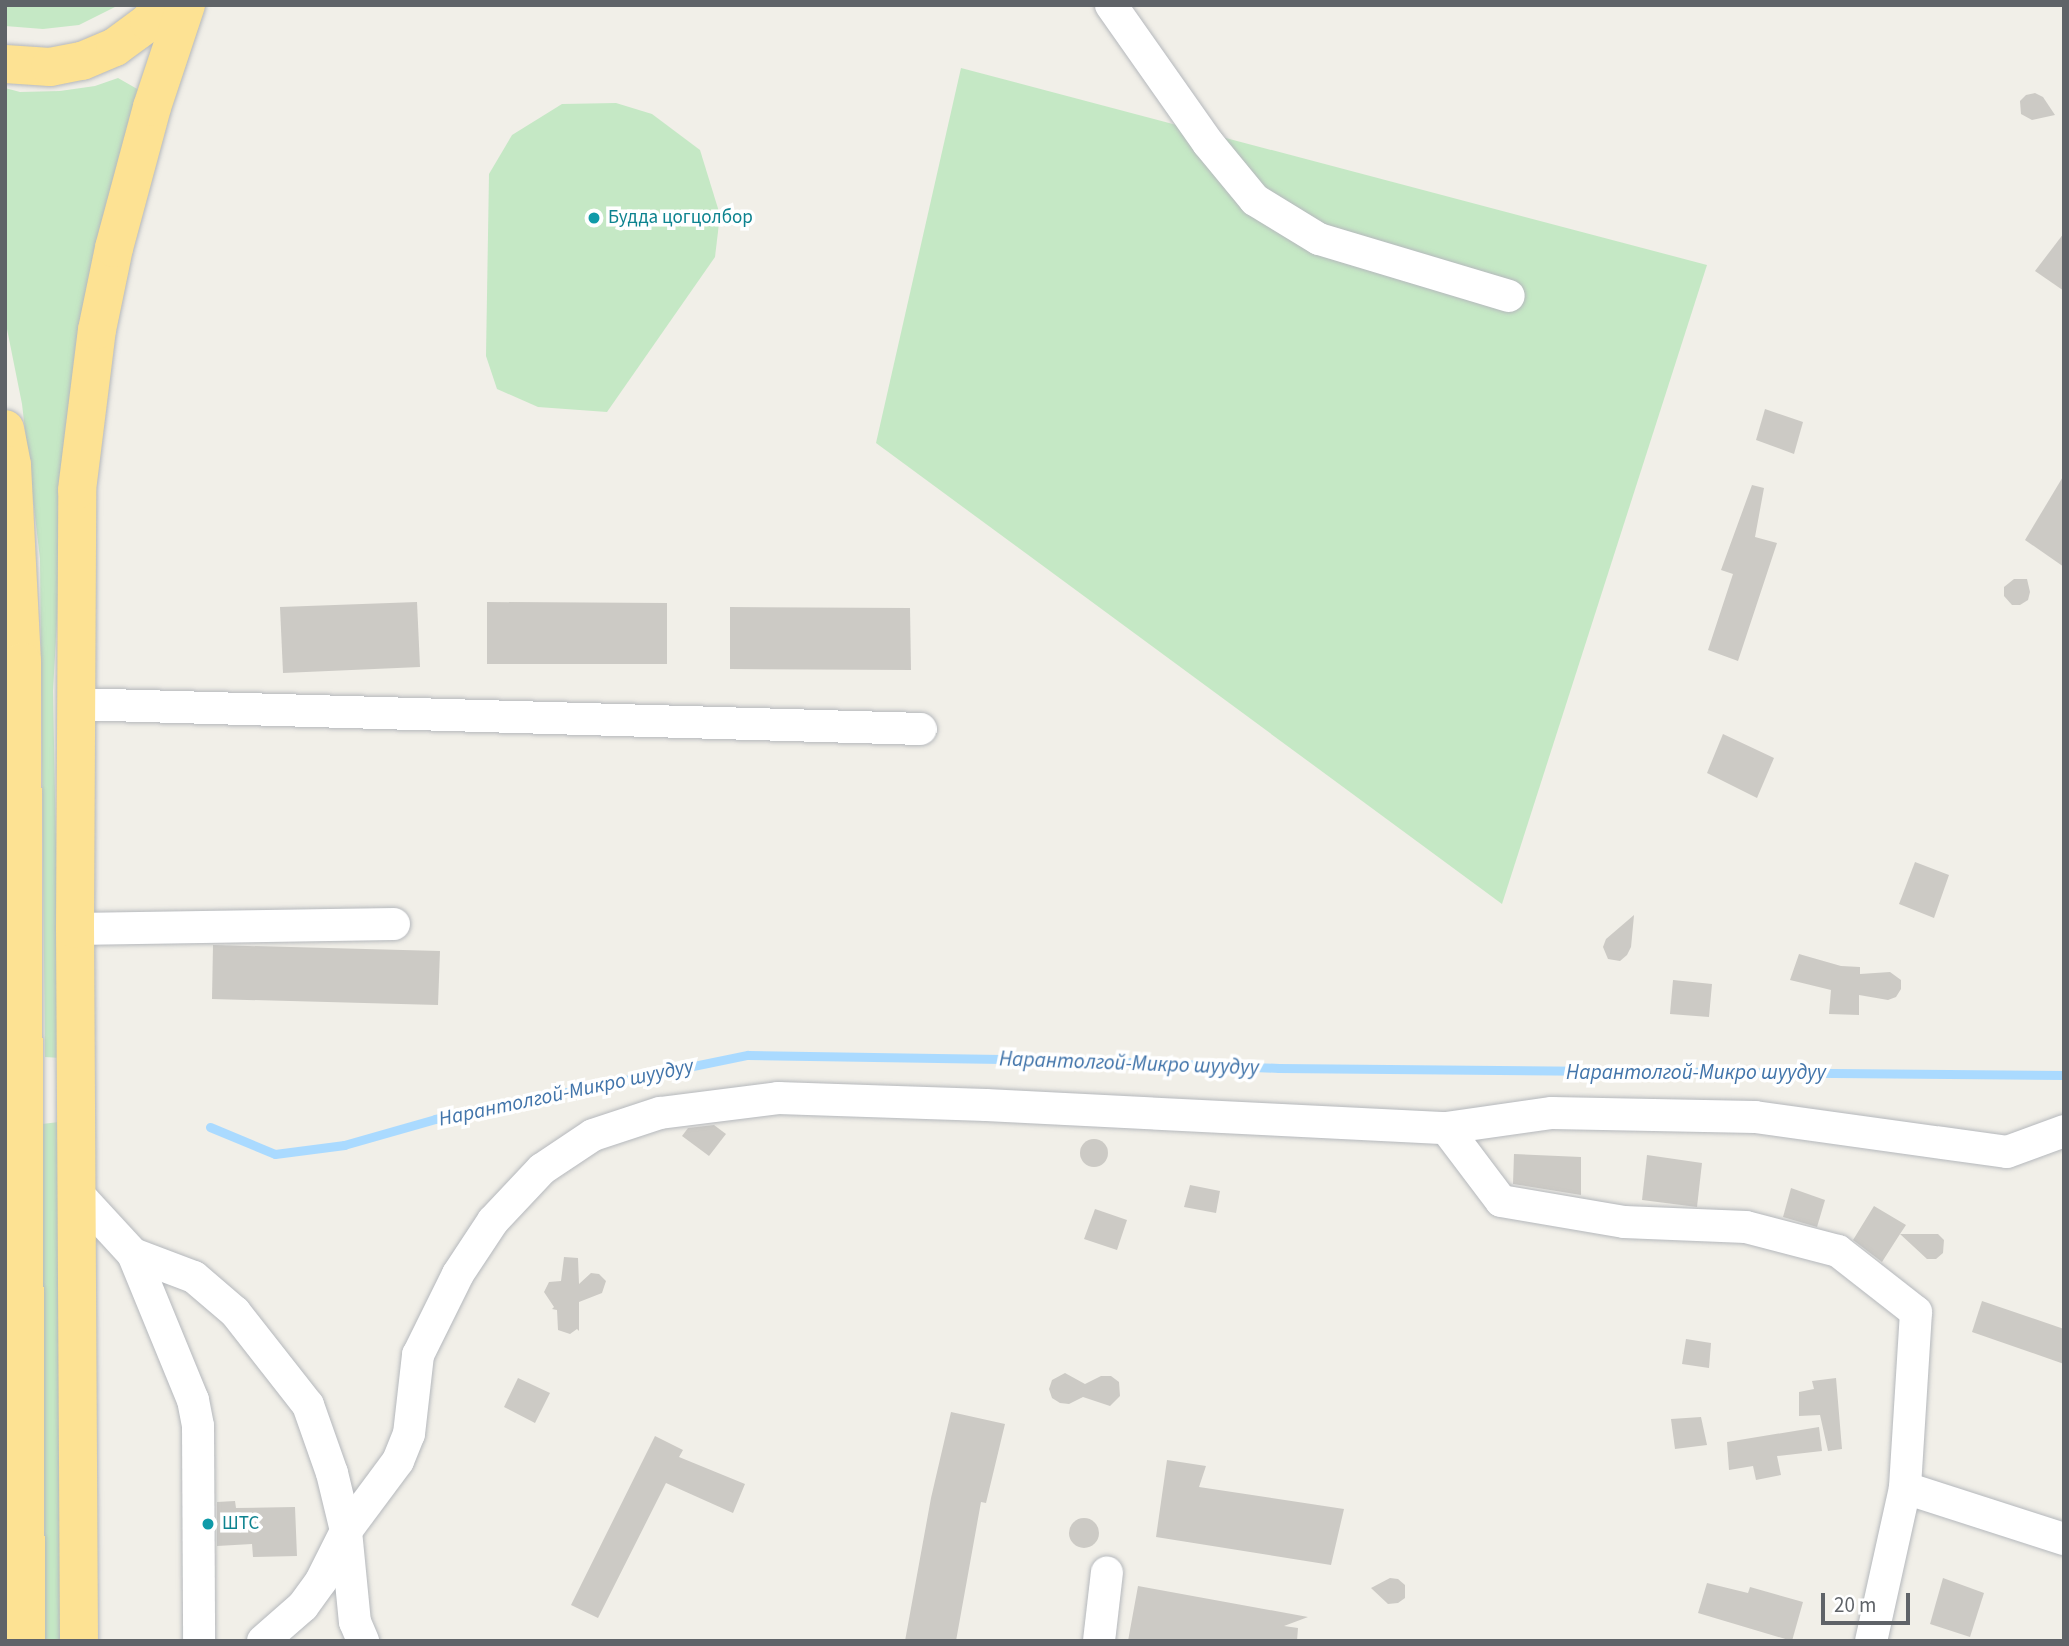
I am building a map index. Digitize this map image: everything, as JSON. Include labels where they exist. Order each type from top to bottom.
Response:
[{"type":"highway","points":[[5,64],[50,66],[82,61],[115,47],[149,22],[162,5]]},
{"type":"highway","points":[[79,1641],[75,1104],[77,489],[97,330],[114,248],[152,107],[187,5]]},
{"type":"highway","points":[[7,457],[22,662],[14,846],[14,941],[26,1641]]},
{"type":"highway","points":[[17,1093],[75,1104]]},
{"type":"lane","points":[[1111,5],[1208,143],[1255,200],[1319,239],[1509,296]]},
{"type":"lane","points":[[75,704],[921,729]]},
{"type":"lane","points":[[75,929],[394,923]]},
{"type":"lane","points":[[263,1641],[303,1606],[321,1581],[346,1531],[398,1461],[409,1434],[418,1354],[458,1273],[493,1221],[534,1178],[593,1135],[660,1113],[778,1098],[986,1105],[1446,1128],[1552,1113],[1755,1117],[2007,1152],[2064,1131]]},
{"type":"lane","points":[[1446,1128],[1501,1201],[1624,1222],[1746,1227],[1838,1251],[1888,1287],[1916,1312],[1905,1488],[1871,1641]]},
{"type":"lane","points":[[76,1192],[133,1254],[193,1400],[198,1426],[199,1641]]},
{"type":"lane","points":[[133,1254],[194,1277],[235,1312],[307,1405],[332,1473],[346,1531],[355,1622],[363,1641]]},
{"type":"lane","points":[[1905,1488],[2064,1539]]},
{"type":"lane","points":[[1099,1641],[1107,1572]]},
{"type":"green space","points":[[5,5],[119,5],[79,25],[43,29],[5,26]]},
{"type":"green space","points":[[961,68],[1707,265],[1502,904],[876,443]]},
{"type":"green space","points":[[118,78],[139,90],[65,478],[53,691],[60,1058],[45,1057],[40,559],[22,404],[5,319],[5,88],[20,92],[60,91],[95,86]]},
{"type":"green space","points":[[616,103],[652,114],[700,150],[720,215],[715,257],[607,412],[538,407],[497,389],[486,356],[489,174],[512,135],[562,104]]},
{"type":"green space","points":[[59,1122],[63,1641],[45,1641],[42,1124]]},
{"type":"building","points":[[2035,93],[2043,97],[2055,115],[2032,120],[2021,114],[2020,101],[2026,95]]},
{"type":"building","points":[[2064,233],[2064,291],[2035,271]]},
{"type":"building","points":[[1765,409],[1803,422],[1794,454],[1756,440]]},
{"type":"building","points":[[2064,475],[2064,567],[2025,540]]},
{"type":"building","points":[[1752,485],[1764,488],[1755,537],[1777,543],[1738,661],[1708,650],[1733,574],[1721,570]]},
{"type":"building","points":[[2014,579],[2027,579],[2030,592],[2028,600],[2020,605],[2012,605],[2004,596],[2004,587]]},
{"type":"building","points":[[417,602],[420,667],[283,673],[280,607]]},
{"type":"building","points":[[487,602],[667,603],[667,664],[487,664]]},
{"type":"building","points":[[730,607],[910,608],[911,670],[730,669]]},
{"type":"building","points":[[1723,734],[1774,758],[1757,798],[1707,773]]},
{"type":"building","points":[[1915,862],[1949,875],[1934,918],[1899,904]]},
{"type":"building","points":[[1634,915],[1631,947],[1627,955],[1620,961],[1608,959],[1603,947],[1606,939]]},
{"type":"building","points":[[213,945],[440,951],[438,1005],[212,999]]},
{"type":"building","points":[[1799,954],[1841,966],[1860,967],[1860,974],[1890,972],[1901,980],[1901,989],[1896,997],[1888,1000],[1859,995],[1859,1015],[1829,1014],[1831,990],[1790,980]]},
{"type":"building","points":[[1673,980],[1712,984],[1709,1017],[1670,1014]]},
{"type":"building","points":[[714,1125],[726,1134],[709,1156],[682,1136],[688,1128]]},
{"type":"building","points":[[1094,1139],[1104,1143],[1108,1153],[1104,1163],[1094,1167],[1084,1163],[1080,1153],[1084,1143]]},
{"type":"building","points":[[1514,1154],[1581,1157],[1581,1195],[1513,1184]]},
{"type":"building","points":[[1647,1155],[1702,1163],[1697,1207],[1642,1200]]},
{"type":"building","points":[[1190,1185],[1220,1191],[1216,1213],[1184,1207]]},
{"type":"building","points":[[1791,1188],[1825,1200],[1817,1227],[1783,1217]]},
{"type":"building","points":[[1874,1206],[1906,1225],[1882,1262],[1853,1240]]},
{"type":"building","points":[[1095,1209],[1127,1220],[1117,1250],[1084,1239]]},
{"type":"building","points":[[1900,1234],[1938,1234],[1944,1240],[1943,1253],[1936,1259],[1927,1259]]},
{"type":"building","points":[[564,1257],[578,1258],[579,1284],[591,1273],[599,1274],[606,1281],[602,1293],[579,1302],[579,1331],[577,1329],[570,1334],[558,1330],[557,1310],[552,1309],[554,1307],[544,1292],[549,1282],[561,1281]]},
{"type":"building","points":[[1982,1301],[2064,1329],[2064,1364],[1972,1332]]},
{"type":"building","points":[[1686,1339],[1711,1343],[1709,1368],[1682,1364]]},
{"type":"building","points":[[1065,1373],[1085,1384],[1101,1376],[1111,1376],[1119,1382],[1120,1396],[1110,1406],[1083,1397],[1069,1404],[1060,1403],[1052,1398],[1049,1389],[1052,1380]]},
{"type":"building","points":[[518,1378],[550,1393],[535,1423],[504,1407]]},
{"type":"building","points":[[1836,1378],[1842,1449],[1828,1451],[1820,1415],[1799,1416],[1799,1392],[1814,1389],[1812,1381]]},
{"type":"building","points":[[951,1412],[1005,1424],[986,1503],[981,1502],[956,1641],[905,1641],[931,1498]]},
{"type":"building","points":[[1701,1417],[1707,1445],[1675,1449],[1671,1419]]},
{"type":"building","points":[[1819,1427],[1822,1451],[1777,1456],[1781,1475],[1756,1480],[1753,1466],[1729,1470],[1727,1442]]},
{"type":"building","points":[[655,1436],[683,1450],[679,1457],[745,1484],[733,1513],[666,1483],[598,1618],[571,1605]]},
{"type":"building","points":[[1167,1460],[1206,1466],[1199,1487],[1344,1509],[1331,1565],[1156,1537]]},
{"type":"building","points":[[235,1501],[236,1508],[295,1507],[297,1556],[253,1557],[252,1544],[217,1546],[217,1502]]},
{"type":"building","points":[[1084,1518],[1095,1522],[1099,1533],[1095,1544],[1084,1548],[1073,1544],[1069,1533],[1073,1522]]},
{"type":"building","points":[[1390,1578],[1398,1579],[1405,1585],[1405,1598],[1398,1603],[1388,1604],[1371,1588]]},
{"type":"building","points":[[1943,1578],[1984,1593],[1970,1637],[1930,1624]]},
{"type":"building","points":[[1707,1583],[1748,1593],[1750,1587],[1803,1602],[1792,1641],[1698,1613]]},
{"type":"building","points":[[1138,1586],[1308,1617],[1284,1626],[1298,1628],[1297,1641],[1128,1641]]},
{"type":"waterway","name":"Нарантолгой-Микро шуудуу","points":[[210,1127],[275,1154],[344,1145],[435,1119],[748,1055],[1080,1060],[1279,1068],[2064,1075]]},
{"type":"place","name":"Будда цогцолбор","points":[[594,218]]},
{"type":"place","name":"ШТС","points":[[208,1524]]}]
